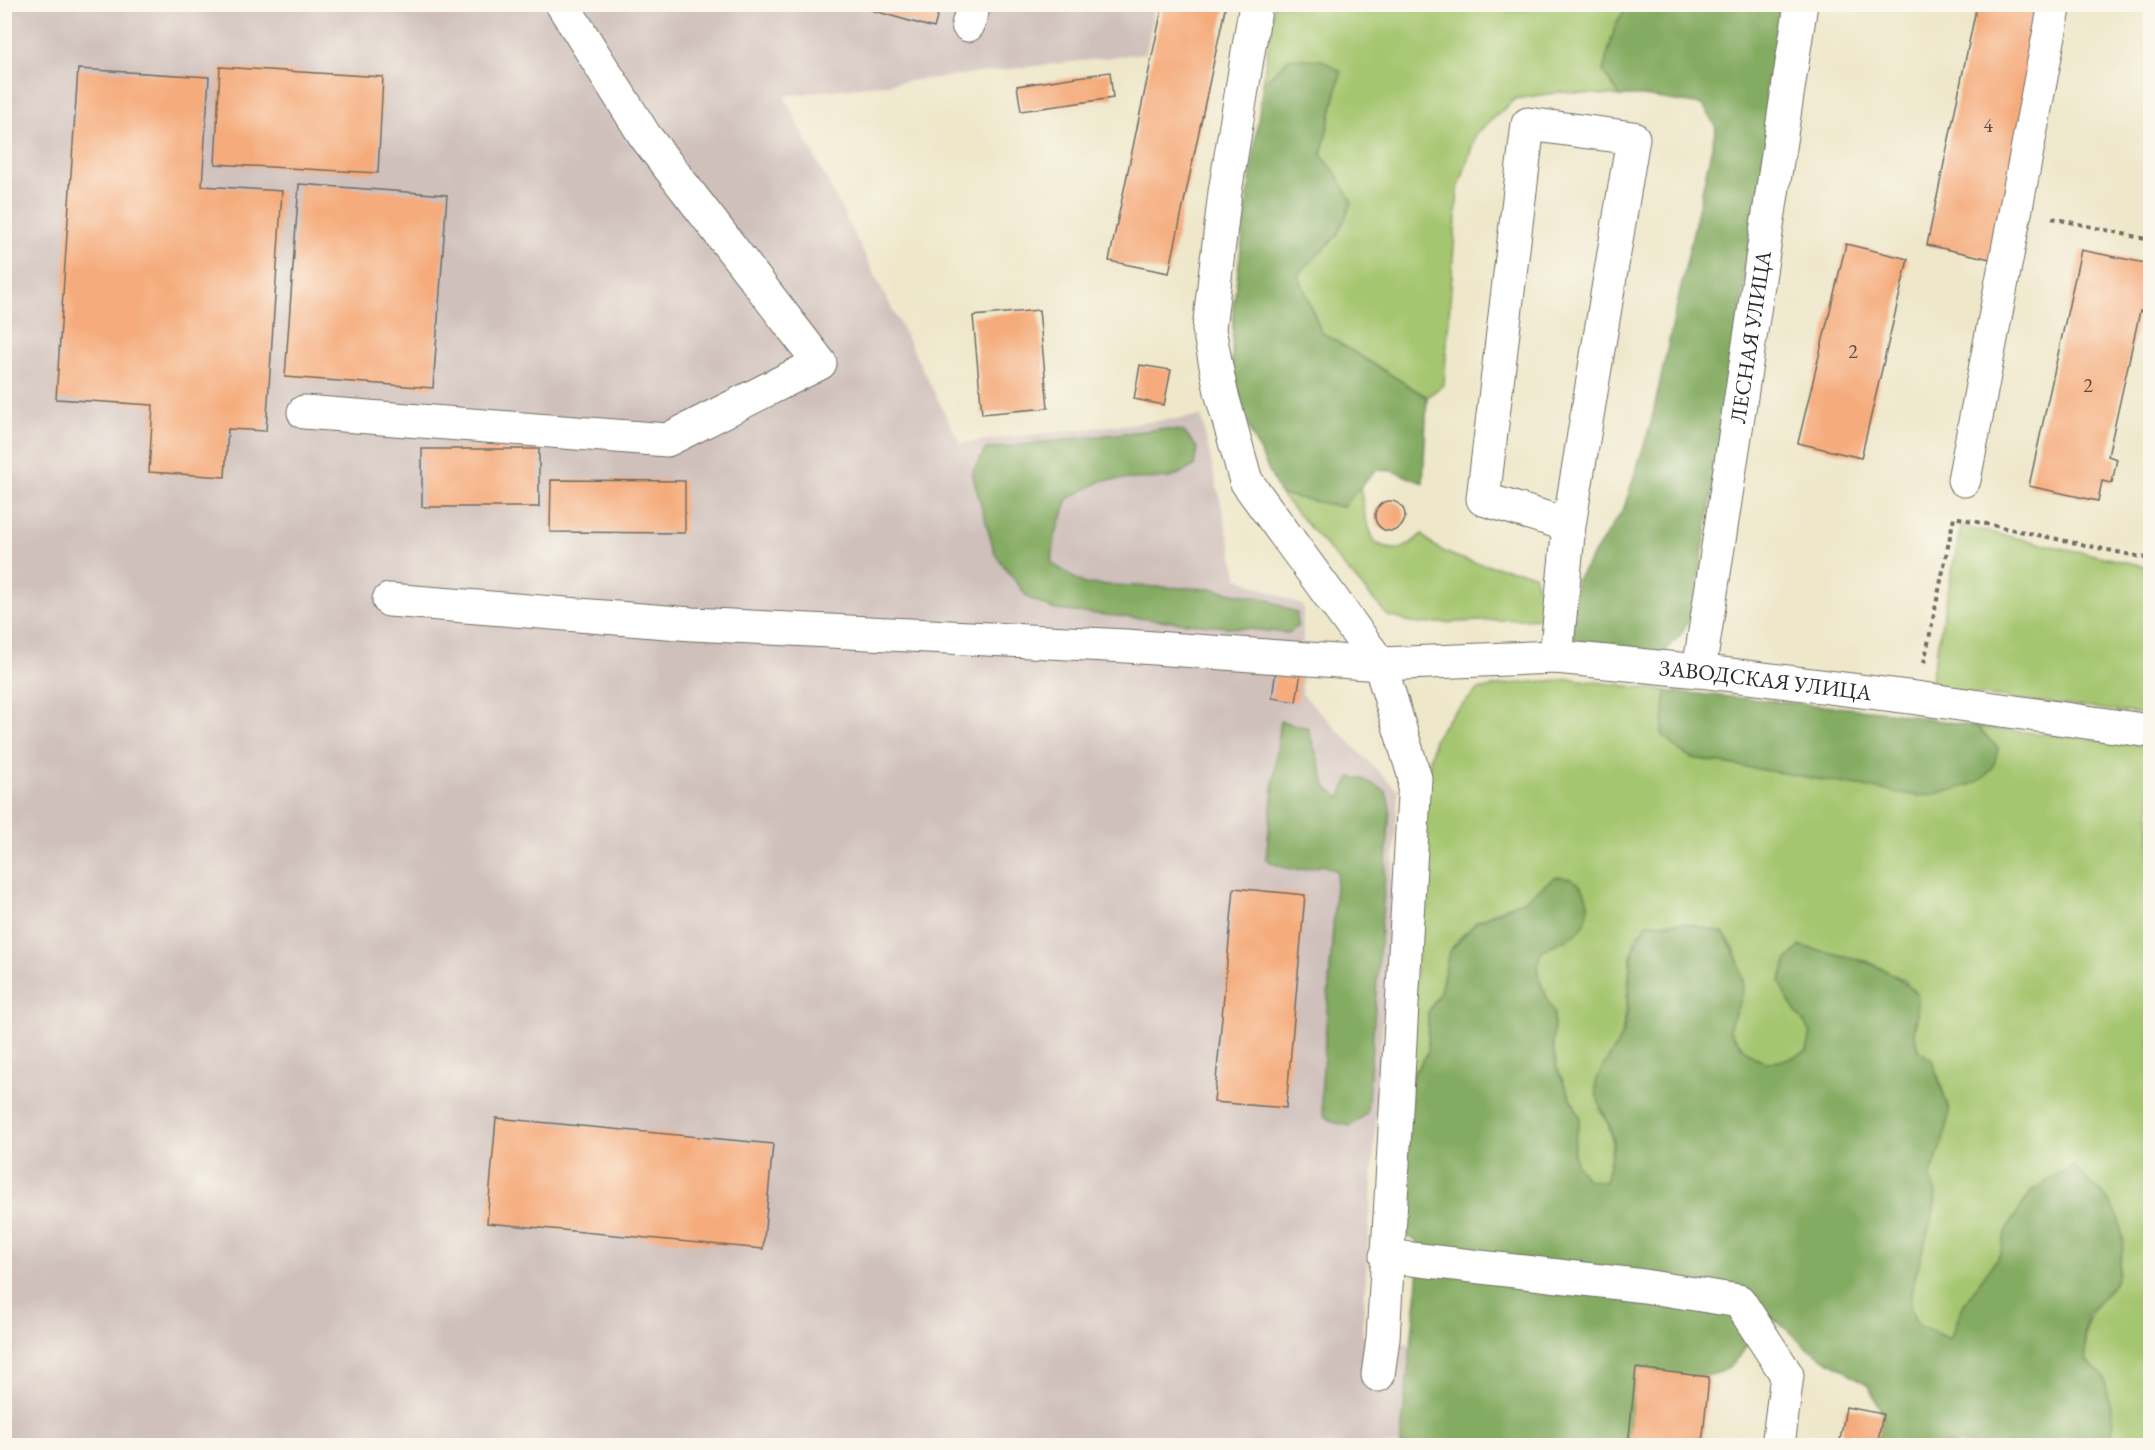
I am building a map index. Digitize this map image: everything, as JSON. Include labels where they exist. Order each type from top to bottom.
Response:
[{"type":"street","points":[[304,412],[667,440],[820,363],[645,136],[562,4]]},
{"type":"street","points":[[1256,4],[1225,192],[1209,329],[1221,392],[1246,481],[1380,664],[1414,778],[1383,1339],[1378,1375]]},
{"type":"street","name":"ЛЕСНАЯ УЛИЦА","points":[[1699,671],[1801,4]]},
{"type":"street","points":[[1964,480],[2055,4]]},
{"type":"street","points":[[1556,657],[1569,525],[1633,138],[1528,124],[1483,499],[1569,525]]},
{"type":"street","name":"ЗАВОДСКАЯ УЛИЦА","points":[[389,600],[692,624],[1126,645],[1380,664],[1556,657],[1699,671],[1917,698],[2151,731]]},
{"type":"street","points":[[1386,1256],[1644,1286],[1739,1301],[1787,1375],[1778,1446]]},
{"type":"path","points":[[2016,209],[2151,240]]},
{"type":"path","points":[[1917,698],[1954,517],[2151,559]]},
{"type":"shaded area","points":[[5,5],[1155,5],[1146,53],[784,96],[960,443],[1201,416],[1238,578],[1303,606],[1302,694],[1398,791],[1362,1336],[1410,1344],[1400,1445],[5,1446]]},
{"type":"green space","points":[[1696,4],[1710,7],[1711,4],[1788,5],[1694,609],[1681,634],[1662,655],[1582,655],[1570,627],[1576,581],[1624,508],[1651,423],[1716,128],[1703,105],[1643,96],[1620,96],[1603,71],[1616,23],[1629,5]]},
{"type":"green space","points":[[1274,5],[1629,5],[1616,23],[1603,71],[1620,96],[1561,92],[1515,99],[1476,134],[1458,190],[1444,384],[1427,397],[1321,332],[1298,274],[1337,236],[1336,173],[1321,155],[1341,72],[1290,58],[1263,83]]},
{"type":"green space","points":[[1290,58],[1323,60],[1341,72],[1321,155],[1336,173],[1352,202],[1337,236],[1298,274],[1321,332],[1427,397],[1423,483],[1393,471],[1376,470],[1342,507],[1280,494],[1251,433],[1232,373],[1233,309],[1263,83]]},
{"type":"green space","points":[[1160,429],[1183,431],[1197,448],[1194,466],[1171,478],[1103,480],[1068,499],[1056,534],[1051,563],[1084,584],[1211,589],[1266,599],[1297,613],[1297,627],[1289,633],[1055,610],[1028,598],[995,554],[972,473],[986,449]]},
{"type":"green space","points":[[1360,486],[1365,516],[1374,542],[1389,548],[1400,549],[1422,534],[1432,544],[1458,558],[1534,574],[1542,603],[1541,618],[1418,624],[1388,616],[1280,494],[1342,507]]},
{"type":"green space","points":[[1961,526],[2150,567],[2150,715],[1929,689]]},
{"type":"green space","points":[[1573,679],[1666,691],[1662,734],[1842,782],[1918,796],[1998,748],[1977,727],[2150,745],[2150,1445],[2109,1445],[2114,1422],[2104,1377],[2086,1360],[2085,1334],[2094,1309],[2116,1281],[2072,1166],[2032,1191],[2006,1230],[2001,1252],[1963,1306],[1950,1340],[1917,1325],[1910,1308],[1911,1292],[1934,1209],[1936,1193],[1930,1178],[1949,1111],[1938,1075],[1918,1050],[1914,1033],[1918,1014],[1906,981],[1867,961],[1800,947],[1801,1017],[1811,1033],[1807,1052],[1782,1061],[1763,1061],[1754,1058],[1746,1051],[1729,1030],[1733,1013],[1741,998],[1743,980],[1734,947],[1723,933],[1684,923],[1648,923],[1636,937],[1631,956],[1625,1018],[1621,1036],[1613,1053],[1600,1109],[1609,1128],[1612,1145],[1605,1183],[1588,1180],[1577,1166],[1573,1150],[1580,1117],[1557,1069],[1553,1048],[1554,1013],[1540,982],[1537,967],[1541,951],[1575,935],[1555,877],[1526,899],[1493,913],[1461,936],[1449,952],[1440,992],[1428,1013],[1428,1053],[1410,1079],[1427,778],[1434,739],[1451,715],[1478,690],[1507,684]]},
{"type":"green space","points":[[1666,691],[1890,712],[1977,727],[1998,748],[1992,768],[1977,782],[1952,790],[1918,796],[1692,758],[1675,748],[1662,734]]},
{"type":"green space","points":[[1280,721],[1308,728],[1327,788],[1340,798],[1350,777],[1363,779],[1386,791],[1390,809],[1367,1113],[1350,1126],[1336,1123],[1324,1116],[1321,1097],[1337,871],[1323,865],[1301,869],[1287,868],[1266,859]]},
{"type":"green space","points":[[1555,877],[1569,878],[1580,885],[1588,907],[1585,923],[1580,929],[1574,935],[1541,951],[1537,967],[1540,982],[1554,1013],[1553,1048],[1557,1069],[1580,1117],[1573,1150],[1577,1166],[1588,1180],[1605,1182],[1613,1138],[1598,1100],[1596,1083],[1601,1069],[1621,1037],[1626,1022],[1633,951],[1648,923],[1684,923],[1723,933],[1736,956],[1743,982],[1741,999],[1729,1030],[1746,1051],[1763,1061],[1782,1061],[1807,1051],[1811,1033],[1789,1002],[1780,981],[1787,960],[1800,946],[1879,967],[1906,984],[1918,996],[1914,1033],[1918,1050],[1932,1060],[1949,1111],[1947,1128],[1930,1178],[1936,1193],[1934,1209],[1911,1292],[1910,1308],[1917,1325],[1950,1339],[1963,1306],[2001,1252],[2006,1230],[2032,1191],[2072,1166],[2107,1198],[2118,1216],[2124,1243],[2116,1281],[2088,1314],[2084,1334],[2086,1360],[2104,1377],[2114,1422],[2109,1445],[1877,1445],[1883,1414],[1867,1384],[1807,1348],[1777,1321],[1765,1314],[1739,1357],[1726,1370],[1702,1376],[1688,1376],[1636,1368],[1628,1445],[1400,1446],[1420,1261],[1418,1242],[1400,1232],[1410,1079],[1428,1053],[1428,1013],[1440,992],[1449,952],[1476,922],[1526,899]]},
{"type":"building","points":[[850,4],[941,4],[934,28]]},
{"type":"building","points":[[1163,4],[1226,4],[1169,273],[1109,261]]},
{"type":"building","points":[[1977,4],[2048,4],[1995,260],[1927,245]]},
{"type":"building","points":[[220,67],[383,77],[378,173],[215,164]]},
{"type":"building","points":[[78,69],[209,77],[202,186],[282,191],[266,431],[228,429],[225,477],[149,472],[153,405],[56,399]]},
{"type":"building","points":[[1110,72],[1113,98],[1021,111],[1017,86]]},
{"type":"building","points":[[299,184],[447,195],[433,388],[285,377]]},
{"type":"building","points":[[1846,244],[1908,259],[1861,458],[1798,443]]},
{"type":"building","points":[[2081,250],[2150,264],[2144,288],[2150,289],[2149,313],[2140,311],[2108,456],[2117,459],[2112,483],[2102,481],[2098,501],[2029,486]]},
{"type":"building","points":[[1039,310],[1048,408],[982,414],[973,316]]},
{"type":"building","points":[[1140,365],[1171,370],[1164,405],[1134,399]]},
{"type":"building","points":[[422,449],[539,449],[539,507],[422,507]]},
{"type":"building","points":[[551,480],[685,481],[685,533],[550,532]]},
{"type":"building","points":[[1390,501],[1401,505],[1405,516],[1401,527],[1390,531],[1379,527],[1375,516],[1379,505]]},
{"type":"building","points":[[1276,670],[1301,673],[1296,702],[1272,698]]},
{"type":"building","points":[[1234,888],[1305,895],[1286,1108],[1214,1102]]},
{"type":"building","points":[[496,1118],[773,1144],[763,1249],[487,1223]]},
{"type":"building","points":[[1636,1368],[1709,1377],[1702,1446],[1628,1446]]},
{"type":"building","points":[[1846,1407],[1883,1414],[1877,1446],[1839,1446]]}]
